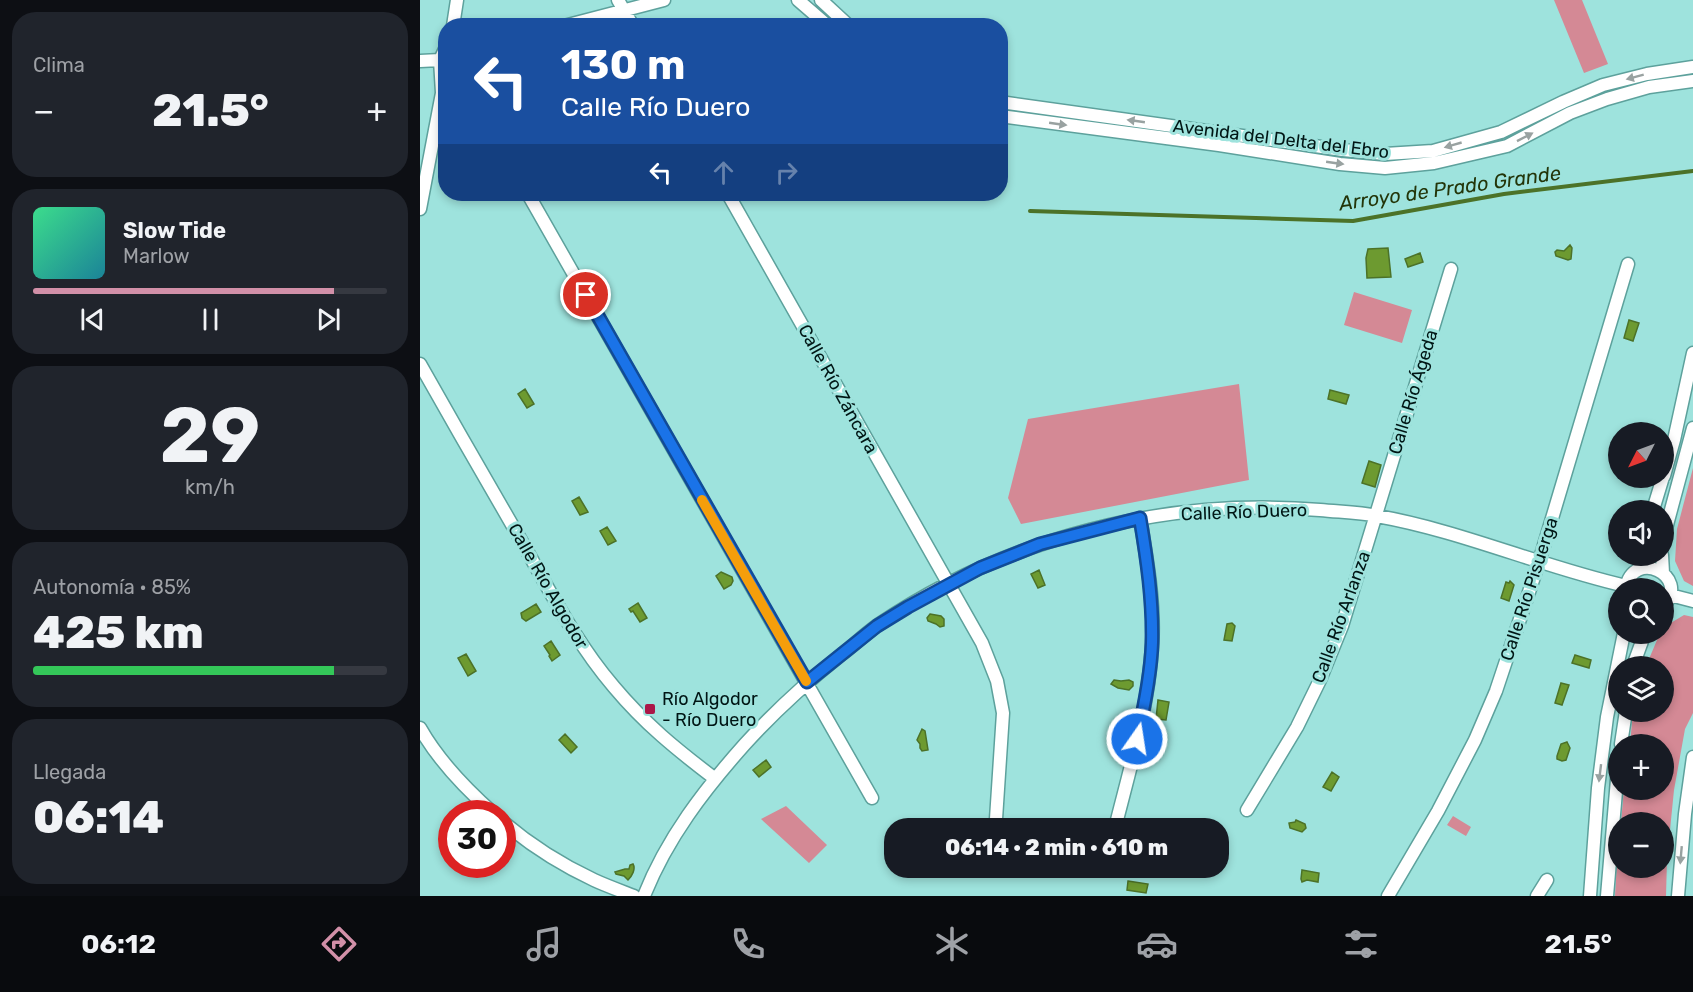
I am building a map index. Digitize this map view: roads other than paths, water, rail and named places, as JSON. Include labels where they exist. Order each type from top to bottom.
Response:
[{"type":"street","points":[[454,18],[457,0]]},
{"type":"street","points":[[586,18],[621,5],[664,0]]},
{"type":"street","points":[[798,0],[819,18]]},
{"type":"street","points":[[821,0],[840,18]]},
{"type":"street","points":[[420,61],[438,59]]},
{"type":"street","name":"Avenida del Delta del Ebro","points":[[1008,103],[1385,154],[1433,151],[1501,132],[1603,85],[1647,74],[1693,67]]},
{"type":"street","name":"Avenida del Delta del Ebro","points":[[1008,117],[1219,145],[1340,164],[1385,168],[1434,163],[1507,146],[1570,113],[1607,99],[1649,87],[1693,81]]},
{"type":"street","points":[[420,209],[438,114]]},
{"type":"street","points":[[532,201],[872,798]]},
{"type":"street","name":"Calle Río Záncara","points":[[732,201],[982,643],[997,681],[1003,713],[996,818]]},
{"type":"street","name":"Calle Río Pisuerga","points":[[1388,896],[1438,811],[1475,740],[1496,691],[1539,562],[1628,264]]},
{"type":"street","name":"Calle Río Ágeda","points":[[1376,515],[1451,269]]},
{"type":"street","points":[[1674,440],[1693,353]]},
{"type":"street","name":"Calle Río Algodor","points":[[420,364],[562,613],[588,654],[639,715],[667,742],[714,778]]},
{"type":"street","points":[[1674,500],[1693,428]]},
{"type":"street","name":"Calle Río Duero","points":[[644,896],[653,872],[687,815],[714,778],[807,682],[877,626],[980,568],[1040,544],[1140,518],[1209,509],[1282,507],[1376,515],[1434,530],[1608,582]]},
{"type":"street","name":"Calle Río Arlanza","points":[[1247,810],[1297,727],[1320,680],[1342,626],[1376,515]]},
{"type":"street","points":[[1117,818],[1142,717],[1151,656],[1152,616],[1149,574],[1140,518]]},
{"type":"street","points":[[1630,578],[1638,566]]},
{"type":"street","points":[[1663,566],[1663,573]]},
{"type":"street","points":[[1637,570],[1650,567],[1663,573],[1666,578]]},
{"type":"street","points":[[1674,601],[1693,601]]},
{"type":"street","points":[[1590,896],[1598,788],[1607,717],[1622,644]]},
{"type":"street","points":[[420,728],[427,741],[478,800]]},
{"type":"street","points":[[1678,896],[1689,815],[1693,757]]},
{"type":"street","points":[[1607,896],[1615,800]]},
{"type":"street","points":[[516,832],[552,857],[594,880],[634,896]]},
{"type":"street","points":[[1537,896],[1547,880]]},
{"type":"waterway","name":"Arroyo de Prado Grande","points":[[1030,211],[1353,221],[1504,194],[1693,171]]},
{"type":"place","name":"Río Algodor - Río Duero","points":[[650,709]]}]
